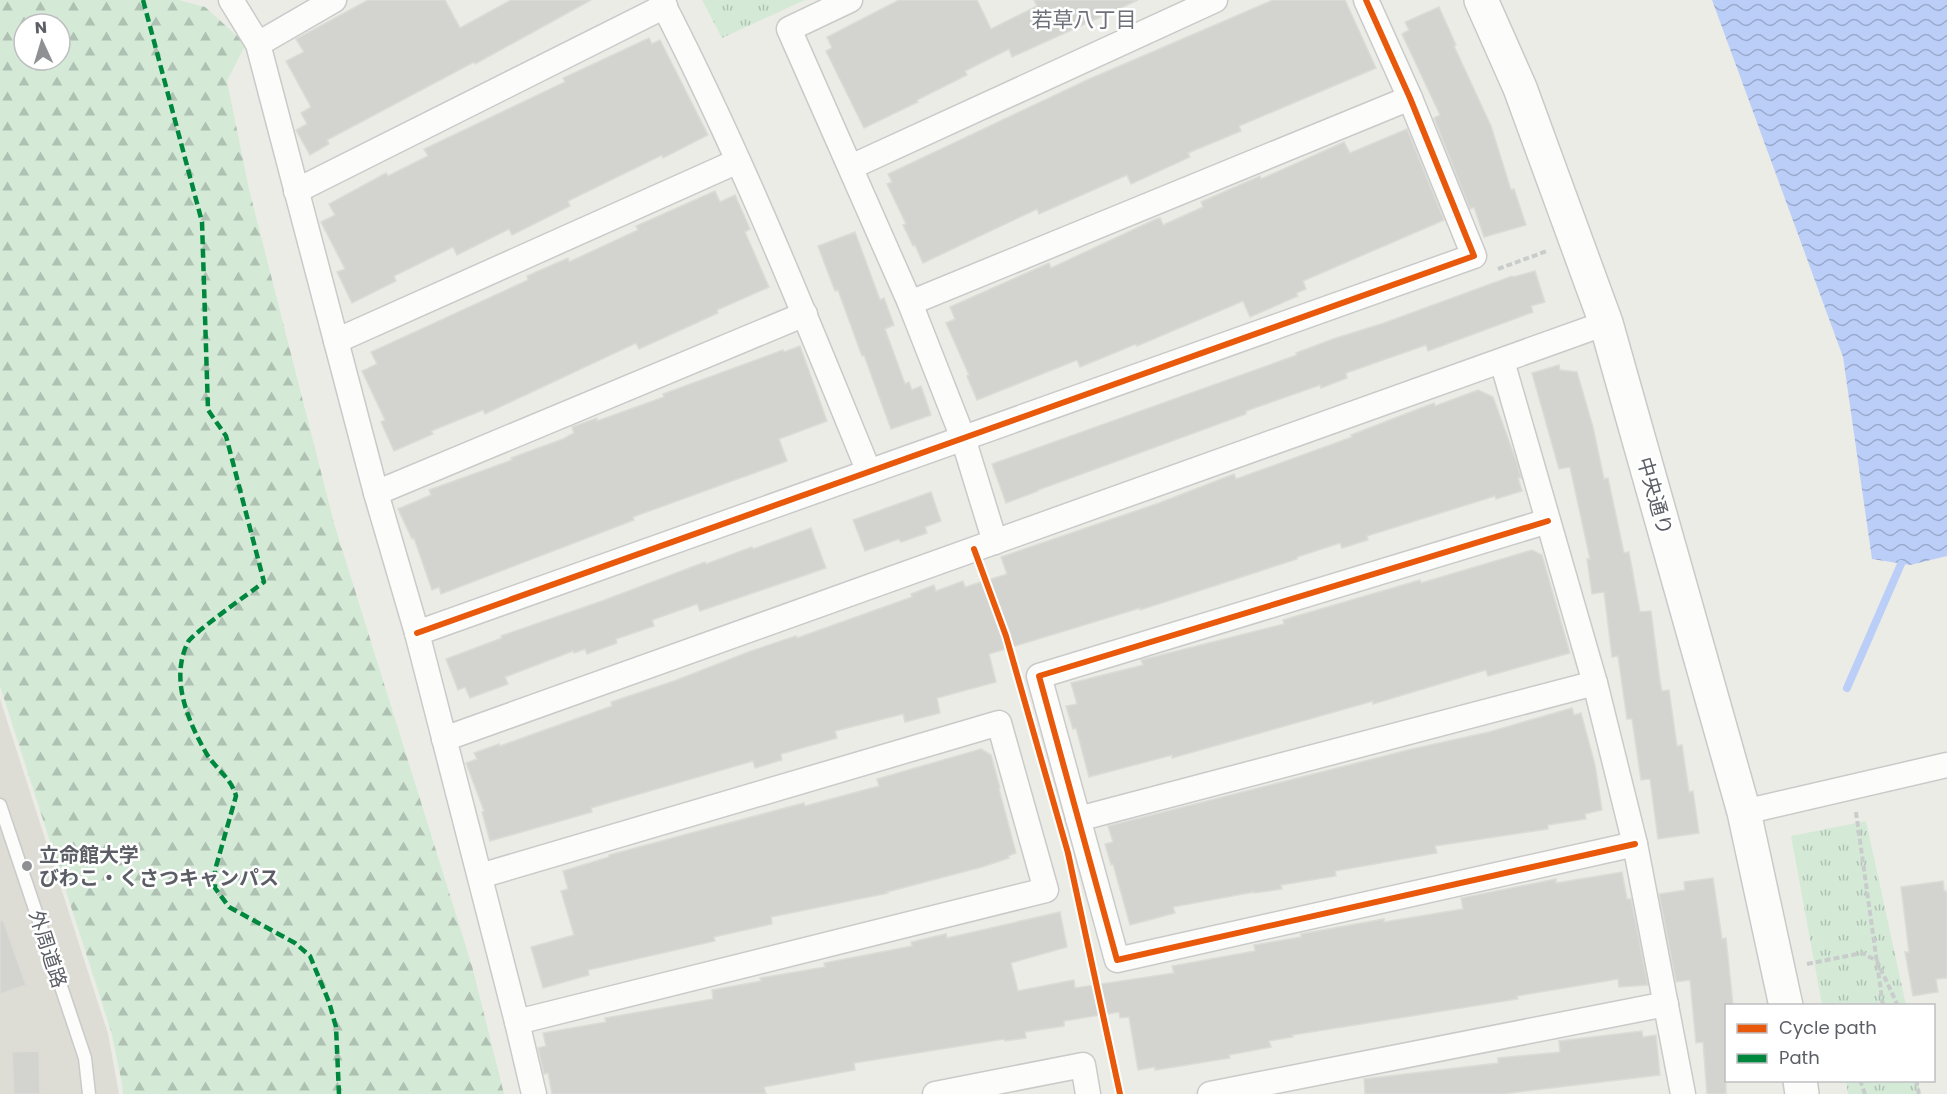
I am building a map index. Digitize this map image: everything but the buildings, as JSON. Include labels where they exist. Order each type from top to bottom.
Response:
[{"type":"street","points":[[231,0],[258,45],[376,493],[417,633],[534,1094]]},
{"type":"street","points":[[258,45],[334,0]]},
{"type":"street","points":[[850,0],[789,29],[910,303],[963,438],[995,542]]},
{"type":"street","points":[[851,167],[1215,0]]},
{"type":"street","points":[[417,633],[1474,256],[1410,98],[1366,0]]},
{"type":"street","name":"中央通り","points":[[1481,0],[1520,88],[1606,323],[1744,812],[1786,1004]]},
{"type":"street","points":[[296,191],[663,3],[738,161],[805,314],[869,472]]},
{"type":"street","points":[[910,303],[1410,98]]},
{"type":"street","points":[[336,342],[738,161]]},
{"type":"street","points":[[376,493],[805,314]]},
{"type":"street","points":[[444,739],[1606,323]]},
{"type":"street","points":[[1502,361],[1595,683],[1635,843],[1683,1094]]},
{"type":"street","points":[[1548,521],[1039,676],[1117,960],[1635,843]]},
{"type":"street","points":[[1078,819],[1595,683]]},
{"type":"street","points":[[480,876],[999,723],[1046,890],[517,1022]]},
{"type":"street","points":[[1744,812],[1947,765]]},
{"type":"street","points":[[1210,1094],[1666,1004]]},
{"type":"street","points":[[934,1094],[1083,1065],[1088,1094]]},
{"type":"lane","name":"外周道路","points":[[0,805],[85,1058],[89,1094]]},
{"type":"path","points":[[1496,269],[1551,249]]},
{"type":"path","points":[[1856,808],[1883,1004]]},
{"type":"path","points":[[1807,964],[1862,952],[1877,961],[1898,1004]]},
{"type":"shaded area","name":"立命館大学 びわこ・くさつキャンパス","points":[[0,699],[108,1034],[119,1094],[0,1094]]},
{"type":"green space","points":[[0,0],[179,0],[205,7],[246,44],[227,81],[249,189],[334,523],[472,966],[504,1094],[123,1094],[111,1031],[0,686]]},
{"type":"green space","points":[[702,0],[805,0],[722,38]]},
{"type":"green space","points":[[1866,821],[1906,1004],[1822,1004],[1791,836]]},
{"type":"green space","points":[[1846,1082],[1918,1082],[1920,1094],[1848,1094]]},
{"type":"water","points":[[1712,0],[1947,0],[1947,556],[1910,565],[1872,559],[1843,357]]},
{"type":"waterway","points":[[1847,688],[1901,564]]},
{"type":"marked path","points":[[143,0],[202,222],[208,410],[226,436],[264,582],[192,637],[183,656],[181,684],[192,726],[209,757],[230,783],[236,796],[215,870],[215,888],[229,907],[295,943],[310,956],[329,1002],[336,1027],[339,1094]]},
{"type":"cycle path","points":[[417,633],[1474,256],[1410,98],[1366,0]]},
{"type":"cycle path","points":[[1548,521],[1039,676],[1117,960],[1635,844]]},
{"type":"cycle path","points":[[974,549],[1006,636],[1068,853],[1120,1094]]},
{"type":"place","name":"立命館大学 びわこ・くさつキャンパス","points":[[27,866]]},
{"type":"district","name":"若草八丁目","points":[[1084,20]]}]
